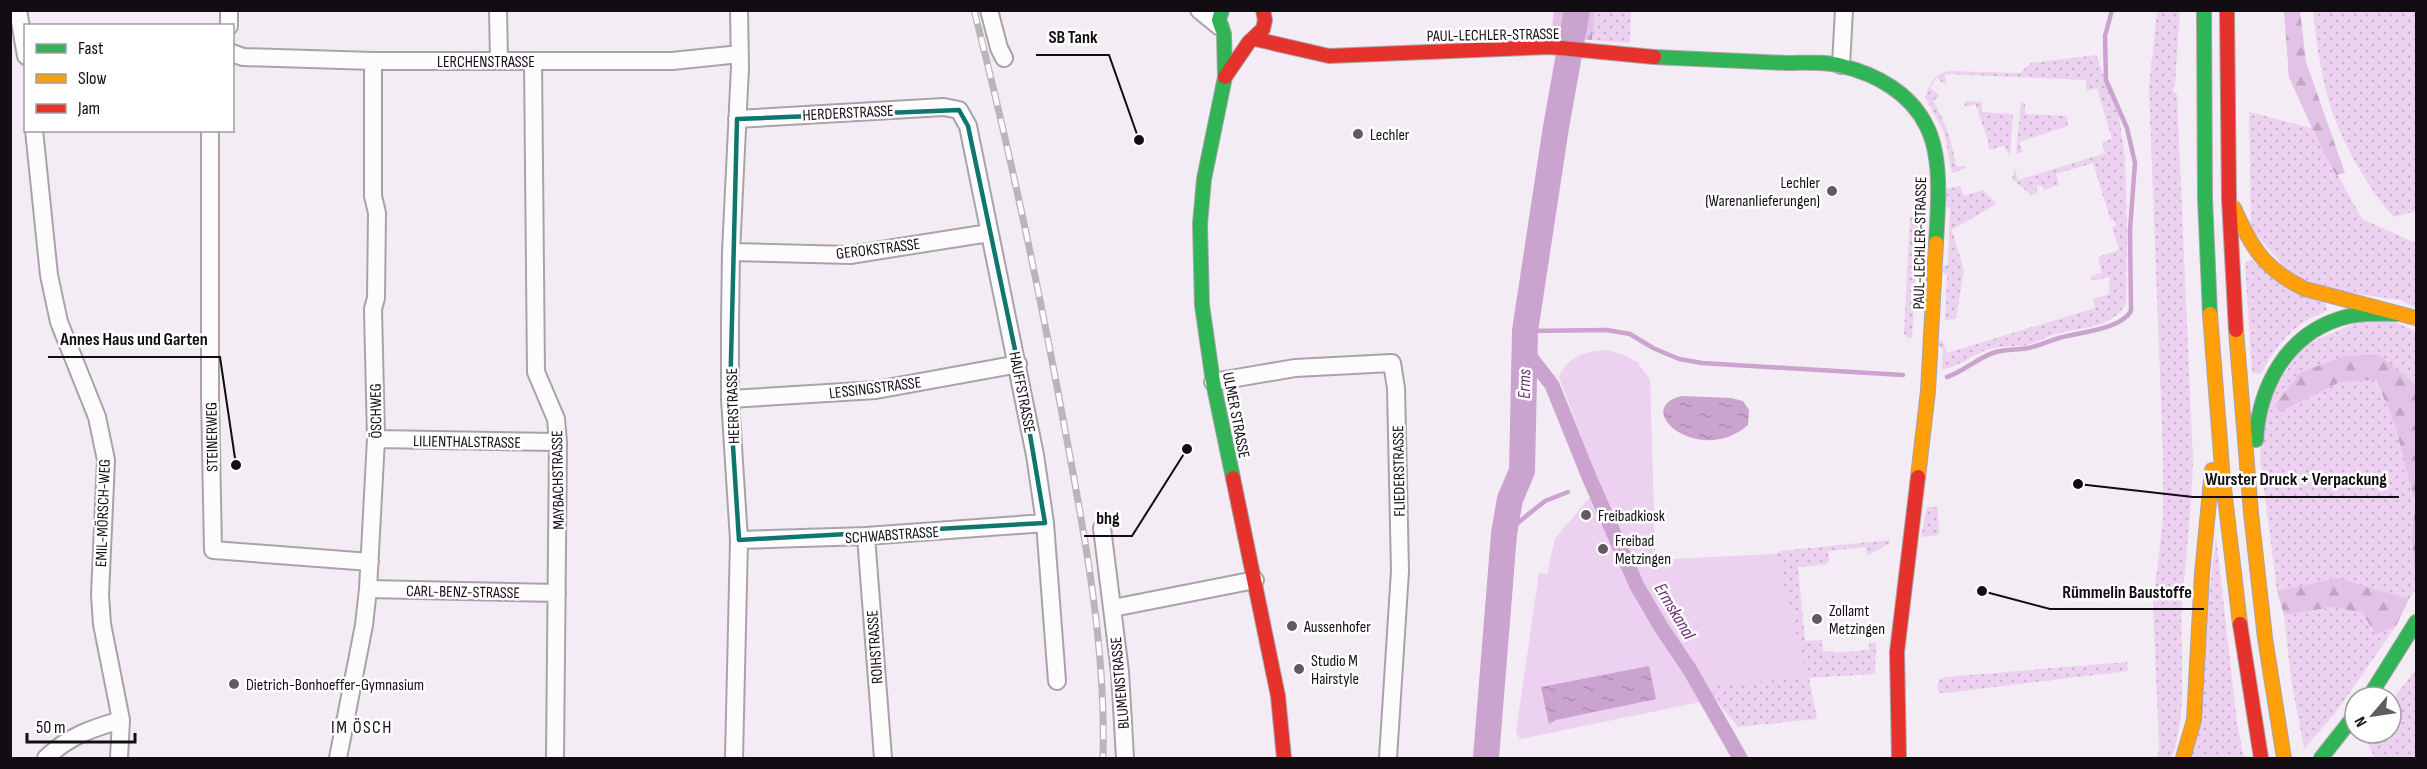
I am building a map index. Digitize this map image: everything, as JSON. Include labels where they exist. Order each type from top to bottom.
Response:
[{"type":"main road","points":[[2204,10],[2206,198],[2211,328],[2219,435],[2242,636],[2261,759]]},
{"type":"main road","points":[[2227,10],[2228,194],[2239,379],[2265,638],[2284,759]]},
{"type":"main road","points":[[1264,13],[1301,50]]},
{"type":"main road","name":"ULMER STRASSE","points":[[1225,77],[1263,29],[1264,13]]},
{"type":"main road","points":[[1222,24],[1235,42],[1252,40]]},
{"type":"main road","name":"ULMER STRASSE","points":[[1222,24],[1225,77],[1204,179],[1200,224],[1202,305],[1213,382],[1281,712],[1284,759]]},
{"type":"main road","name":"PAUL-LECHLER-STRASSE","points":[[1252,40],[1329,56],[1550,47],[1665,57],[1841,65],[1862,71],[1891,86],[1916,110],[1931,137],[1939,183],[1928,391],[1897,652],[1899,759]]},
{"type":"main road","points":[[2228,194],[2255,253],[2276,274],[2305,289],[2416,318]]},
{"type":"main road","points":[[2251,513],[2256,457],[2255,420],[2263,391],[2280,361],[2300,341],[2326,324],[2361,314],[2399,314]]},
{"type":"main road","points":[[2183,759],[2194,720],[2202,574],[2212,472],[2219,435]]},
{"type":"main road","points":[[2377,685],[2416,622]]},
{"type":"main road","points":[[2321,759],[2343,732]]},
{"type":"street","points":[[18,10],[24,44]]},
{"type":"street","points":[[498,10],[499,62]]},
{"type":"street","name":"HEERSTRASSE","points":[[734,759],[739,540],[730,399],[731,252],[740,54],[739,10]]},
{"type":"street","points":[[989,10],[1004,58]]},
{"type":"street","points":[[1199,10],[1222,24]]},
{"type":"street","points":[[1841,65],[1844,10]]},
{"type":"street","name":"LERCHENSTRASSE","points":[[234,54],[243,57],[499,62],[672,61],[740,54]]},
{"type":"street","name":"ÖSCHWEG","points":[[338,759],[364,625],[370,561],[376,439],[373,309],[376,298],[377,213],[373,196],[373,61]]},
{"type":"street","name":"MAYBACHSTRASSE","points":[[533,61],[536,372],[556,419],[558,442],[555,759]]},
{"type":"street","name":"HERDERSTRASSE","points":[[737,119],[944,107],[959,110]]},
{"type":"street","name":"HAUFFSTRASSE","points":[[959,110],[968,126],[1018,364],[1045,523],[1057,681]]},
{"type":"street","name":"EMIL-MÖRSCH-WEG","points":[[34,132],[49,275],[59,322],[97,417],[106,460],[100,595],[102,624],[121,720],[119,759]]},
{"type":"street","name":"STEINERWEG","points":[[210,132],[210,383],[213,550],[370,561]]},
{"type":"street","name":"GEROKSTRASSE","points":[[731,252],[850,255],[989,233]]},
{"type":"street","name":"FLIEDERSTRASSE","points":[[1213,382],[1295,368],[1392,363],[1396,388],[1400,572],[1388,759]]},
{"type":"street","name":"LESSINGSTRASSE","points":[[730,399],[876,390],[1018,364]]},
{"type":"street","name":"LILIENTHALSTRASSE","points":[[376,439],[558,442]]},
{"type":"street","name":"SCHWABSTRASSE","points":[[739,540],[866,536],[1045,523]]},
{"type":"street","name":"BLUMENSTRASSE","points":[[1102,528],[1120,672],[1125,759]]},
{"type":"street","name":"ROIHSTRASSE","points":[[866,536],[882,759]]},
{"type":"street","points":[[1113,608],[1255,580]]},
{"type":"street","name":"CARL-BENZ-STRASSE","points":[[368,589],[558,593]]},
{"type":"street","points":[[46,759],[58,746],[84,730],[121,720]]},
{"type":"highlighted area","points":[[959,110],[968,126],[1018,364],[1045,523],[739,540],[730,399],[737,119]]},
{"type":"shaded area","points":[[2180,10],[2175,85],[2172,90],[2177,94],[2193,463],[2181,622],[2182,704],[2180,723],[2177,742],[2171,758],[2157,758],[2159,747],[2153,603],[2163,520],[2163,455],[2149,88],[2157,11]]},
{"type":"shaded area","points":[[1595,11],[1631,11],[1630,43],[1592,40]]},
{"type":"shaded area","points":[[2313,11],[2416,11],[2416,211],[2394,217],[2360,171],[2346,144],[2327,94],[2318,52]]},
{"type":"shaded area","points":[[2096,55],[2119,116],[2125,157],[2126,304],[2112,319],[2103,323],[2062,332],[2029,344],[1989,349],[1953,367],[1942,369],[1943,349],[1937,342],[1942,340],[1947,353],[2095,308],[2093,299],[2109,294],[2110,277],[2092,281],[2091,276],[2102,273],[2098,257],[2119,250],[2112,227],[2116,225],[2114,220],[2111,221],[2093,163],[2056,174],[2059,185],[2044,190],[2041,185],[2036,186],[2038,193],[2031,195],[2012,179],[2015,169],[2018,180],[2105,153],[2102,142],[2112,139],[2097,88],[2086,91],[2086,80],[1945,74],[1946,85],[1937,78],[1930,87],[1940,96],[1933,101],[1948,132],[1956,166],[1966,166],[1952,173],[1944,132],[1925,97],[1931,83],[1939,74],[1949,71],[2020,73],[2031,63]]},
{"type":"shaded area","points":[[1966,101],[1982,102],[1982,112],[2013,114],[2010,156],[2004,146],[1989,150],[1988,140],[1975,104],[1966,107],[1964,104]]},
{"type":"shaded area","points":[[2021,102],[2025,103],[2025,114],[2067,116],[2068,126],[2019,142],[2023,152],[2016,154]]},
{"type":"shaded area","points":[[2249,112],[2312,128],[2362,219],[2416,243],[2416,308],[2400,300],[2338,291],[2292,276],[2251,228]]},
{"type":"shaded area","points":[[1960,186],[1964,196],[1983,190],[1996,204],[1952,230],[1964,270],[1956,319],[1945,320],[1947,275],[1943,272],[1943,267],[1948,264],[1950,208],[1945,205],[1946,189]]},
{"type":"shaded area","points":[[1919,210],[1912,338],[1907,338],[1904,333],[1910,218],[1914,211]]},
{"type":"shaded area","points":[[2251,260],[2326,304],[2327,311],[2305,321],[2296,328],[2273,353],[2261,374],[2252,373],[2245,262]]},
{"type":"shaded area","points":[[2362,320],[2396,322],[2416,332],[2416,385],[2379,356],[2280,412],[2340,382],[2375,380],[2395,425],[2415,503],[2412,537],[2416,589],[2409,599],[2338,578],[2277,591],[2260,457],[2263,420],[2268,398],[2303,346]]},
{"type":"shaded area","name":"Freibad Metzingen","points":[[1602,350],[1630,358],[1641,367],[1650,380],[1655,560],[1777,554],[1807,678],[1711,684],[1715,699],[1520,739],[1516,732],[1539,573],[1547,574],[1555,538],[1600,486],[1559,377],[1566,365],[1576,357]]},
{"type":"shaded area","points":[[1636,361],[1650,380],[1655,560],[1777,554],[1779,551],[1890,540],[1890,543],[1867,556],[1866,547],[1828,551],[1829,561],[1825,565],[1798,567],[1805,641],[1822,640],[1823,652],[1834,651],[1834,653],[1869,650],[1869,643],[1876,642],[1875,674],[1809,678],[1817,719],[1738,727],[1715,699],[1710,684],[1600,486],[1559,377]]},
{"type":"shaded area","points":[[1927,507],[1938,507],[1939,535],[1921,537]]},
{"type":"shaded area","points":[[2216,536],[2237,723],[2244,758],[2190,758]]},
{"type":"shaded area","points":[[2333,607],[2362,613],[2376,634],[2396,626],[2355,685],[2343,685],[2343,702],[2304,749],[2291,679],[2284,615]]},
{"type":"shaded area","points":[[2127,662],[2128,671],[1946,693],[1940,693],[1937,689],[1939,679],[1945,677]]},
{"type":"shaded area","points":[[2416,669],[2416,758],[2375,758],[2368,745],[2403,745],[2403,686]]},
{"type":"green space","points":[[1554,11],[1595,11],[1592,40],[1551,37]]},
{"type":"green space","points":[[2284,11],[2300,11],[2306,62],[2345,173],[2336,175],[2289,77]]},
{"type":"green space","points":[[2379,355],[2416,385],[2416,568],[2414,567],[2412,537],[2415,503],[2395,425],[2376,380],[2340,382],[2280,412],[2275,405],[2300,373],[2344,356]]},
{"type":"green space","points":[[2338,578],[2409,599],[2396,626],[2376,634],[2362,613],[2333,607],[2284,615],[2277,591]]},
{"type":"water","points":[[1681,396],[1731,398],[1743,401],[1749,410],[1748,425],[1730,436],[1711,440],[1693,438],[1678,431],[1667,422],[1663,412],[1667,403]]},
{"type":"water","points":[[1649,666],[1656,699],[1556,720],[1549,724],[1541,687]]},
{"type":"waterway","name":"Erms","points":[[1486,758],[1504,534],[1510,499],[1522,471],[1525,331],[1556,127],[1577,10]]},
{"type":"waterway","points":[[1947,377],[1989,354],[2024,349],[2109,326],[2126,317],[2131,311],[2130,230],[2135,163],[2127,128],[2106,80],[2105,36],[2112,10]]},
{"type":"waterway","points":[[1525,331],[1607,330],[1630,334],[1653,348],[1679,359],[1702,363],[1903,375]]},
{"type":"waterway","name":"Ermskanal","points":[[1524,349],[1552,385],[1637,586],[1690,670],[1740,758]]},
{"type":"waterway","points":[[1504,534],[1545,501],[1568,492]]},
{"type":"railway","points":[[974,10],[1024,222],[1081,515],[1098,637],[1103,758]]},
{"type":"traffic: fast","points":[[1222,10],[1219,20],[1224,34],[1225,77],[1204,179],[1200,224],[1202,305],[1213,382],[1233,478]]},
{"type":"traffic: fast","points":[[2204,10],[2205,198],[2210,314]]},
{"type":"traffic: fast","points":[[1654,57],[1829,63],[1867,74],[1891,86],[1911,103],[1926,125],[1931,138],[1938,182],[1936,243]]},
{"type":"traffic: fast","points":[[2256,440],[2258,420],[2270,383],[2290,351],[2304,338],[2320,327],[2346,317],[2399,314]]},
{"type":"traffic: fast","points":[[2377,685],[2416,622]]},
{"type":"traffic: fast","points":[[2321,758],[2343,730]]},
{"type":"traffic: slow","points":[[2234,208],[2253,246],[2269,265],[2291,282],[2305,289],[2416,318]]},
{"type":"traffic: slow","points":[[1918,477],[1928,391],[1936,243]]},
{"type":"traffic: slow","points":[[2210,314],[2223,480],[2240,624]]},
{"type":"traffic: slow","points":[[2236,330],[2251,513]]},
{"type":"traffic: slow","points":[[2183,758],[2194,720],[2202,574],[2212,470]]},
{"type":"traffic: slow","points":[[2251,513],[2265,638],[2284,758]]},
{"type":"traffic: jam","points":[[1225,77],[1249,42],[1263,29],[1265,20],[1263,10]]},
{"type":"traffic: jam","points":[[2227,10],[2229,199],[2236,330]]},
{"type":"traffic: jam","points":[[1255,39],[1329,56],[1550,47],[1654,57]]},
{"type":"traffic: jam","points":[[1899,758],[1897,652],[1918,477]]},
{"type":"traffic: jam","points":[[1233,478],[1278,696],[1284,758]]},
{"type":"traffic: jam","points":[[2240,624],[2261,758]]},
{"type":"place","name":"Lechler","points":[[1358,134]]},
{"type":"place","name":"SB Tank","points":[[1139,140]]},
{"type":"place","name":"Lechler (Warenanlieferungen)","points":[[1832,191]]},
{"type":"place","name":"bhg","points":[[1187,449]]},
{"type":"place","name":"Annes Haus und Garten","points":[[236,465]]},
{"type":"place","name":"Wurster Druck + Verpackung","points":[[2078,484]]},
{"type":"place","name":"Freibadkiosk","points":[[1586,515]]},
{"type":"place","name":"Freibad Metzingen","points":[[1603,549]]},
{"type":"place","name":"Rümmelin Baustoffe","points":[[1982,591]]},
{"type":"place","name":"Zollamt Metzingen","points":[[1817,619]]},
{"type":"place","name":"Aussenhofer","points":[[1292,626]]},
{"type":"place","name":"Studio M Hairstyle","points":[[1299,669]]},
{"type":"place","name":"Dietrich-Bonhoeffer-Gymnasium","points":[[234,684]]},
{"type":"district","name":"IM ÖSCH","points":[[362,727]]}]
